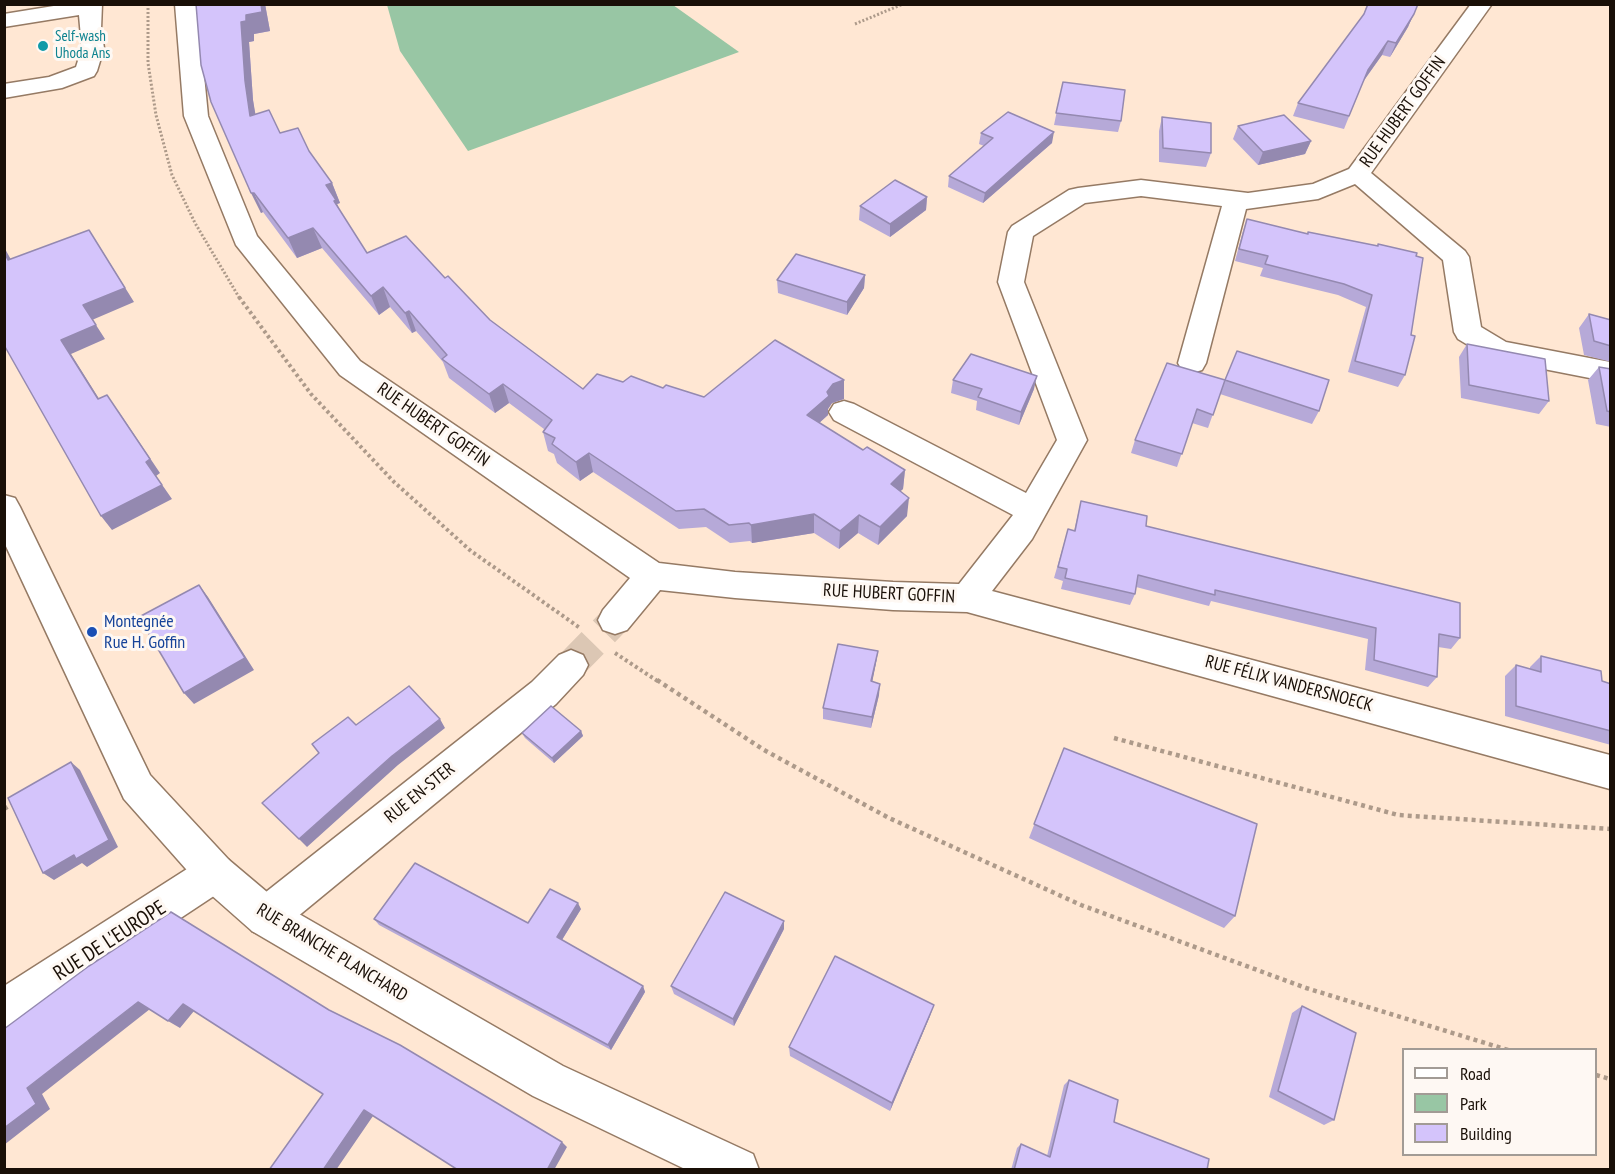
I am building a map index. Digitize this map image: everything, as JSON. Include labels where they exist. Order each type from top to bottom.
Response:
[{"type":"street","points":[[4,17],[20,4]]},
{"type":"street","name":"RUE HUBERT GOFFIN","points":[[186,4],[196,116],[245,239],[350,368],[652,576],[735,585],[967,598],[1021,530],[1072,440],[1011,282],[1021,232],[1078,196],[1141,188],[1248,201],[1318,192],[1358,174],[1482,4]]},
{"type":"street","points":[[4,21],[91,6],[90,29],[93,48],[86,71],[54,83],[4,92]]},
{"type":"street","points":[[1358,174],[1456,257],[1468,332],[1498,350],[1611,372]]},
{"type":"street","points":[[1192,363],[1236,200]]},
{"type":"street","points":[[844,412],[1032,510]]},
{"type":"street","name":"RUE BRANCHE PLANCHARD","points":[[4,507],[137,787],[215,873],[266,917],[548,1081],[737,1170]]},
{"type":"street","points":[[612,635],[652,576]]},
{"type":"street","name":"RUE FÉLIX VANDERSNOECK","points":[[967,598],[1611,772]]},
{"type":"street","name":"RUE EN-STER","points":[[266,917],[544,693],[571,665]]},
{"type":"street","name":"RUE DE L'EUROPE","points":[[4,1010],[215,873]]},
{"type":"path","points":[[148,4],[148,63],[156,115],[172,175],[195,223],[249,313],[311,394],[394,482],[471,551],[584,631]]},
{"type":"path","points":[[855,24],[903,4]]},
{"type":"path","points":[[612,635],[764,750],[890,818],[1081,905],[1306,988],[1501,1048]]},
{"type":"path","points":[[1114,738],[1398,815],[1611,829]]},
{"type":"path","points":[[4,808],[24,797]]},
{"type":"green space","points":[[387,5],[673,5],[739,52],[468,151],[400,51]]},
{"type":"building","points":[[196,4],[261,4],[262,12],[246,15],[246,21],[241,22],[250,116],[269,110],[280,133],[298,128],[309,151],[332,183],[326,185],[336,200],[334,201],[367,253],[406,236],[445,278],[448,276],[490,320],[583,389],[597,374],[623,382],[631,376],[663,388],[666,385],[704,397],[775,340],[844,380],[833,384],[827,392],[829,396],[807,415],[863,450],[867,447],[905,470],[891,484],[909,498],[880,527],[859,515],[840,531],[814,514],[751,525],[749,523],[729,525],[704,509],[676,511],[589,453],[576,462],[552,444],[555,438],[543,432],[552,420],[503,384],[489,394],[442,359],[447,355],[409,311],[405,313],[383,287],[371,296],[313,228],[288,238],[254,193],[251,193],[211,102],[201,65]]},
{"type":"building","points":[[1368,4],[1418,4],[1396,43],[1388,41],[1368,70],[1349,116],[1298,103],[1364,14]]},
{"type":"building","points":[[1063,82],[1125,90],[1121,121],[1056,113]]},
{"type":"building","points":[[1008,112],[1054,132],[985,193],[949,176],[993,138],[981,133]]},
{"type":"building","points":[[1284,115],[1311,141],[1263,152],[1238,126]]},
{"type":"building","points":[[1162,117],[1211,123],[1211,153],[1163,148]]},
{"type":"building","points":[[895,180],[927,197],[890,224],[860,206]]},
{"type":"building","points":[[1247,219],[1308,234],[1308,232],[1378,246],[1378,244],[1417,253],[1416,256],[1423,258],[1411,335],[1415,336],[1405,375],[1355,361],[1372,295],[1344,284],[1265,264],[1268,256],[1239,249]]},
{"type":"building","points":[[89,230],[125,288],[83,305],[96,325],[61,340],[98,399],[107,395],[150,459],[146,462],[162,485],[101,516],[4,345],[4,252],[8,260]]},
{"type":"building","points":[[796,254],[865,275],[847,302],[777,280]]},
{"type":"building","points":[[1589,314],[1611,320],[1611,346],[1594,341]]},
{"type":"building","points":[[1467,344],[1545,359],[1549,401],[1469,385]]},
{"type":"building","points":[[1237,351],[1329,380],[1319,411],[1225,380]]},
{"type":"building","points":[[971,354],[1037,376],[1021,412],[978,397],[982,389],[953,380]]},
{"type":"building","points":[[1167,363],[1225,380],[1213,415],[1197,409],[1182,454],[1135,440]]},
{"type":"building","points":[[1599,367],[1611,369],[1611,412],[1607,411]]},
{"type":"building","points":[[1081,501],[1147,516],[1146,526],[1460,603],[1460,638],[1439,634],[1437,677],[1374,660],[1376,628],[1215,590],[1215,595],[1138,575],[1135,594],[1065,578],[1067,569],[1058,567],[1068,529],[1075,531]]},
{"type":"building","points":[[199,585],[245,658],[184,693],[139,617]]},
{"type":"building","points":[[838,644],[878,651],[871,681],[880,684],[872,717],[823,708]]},
{"type":"building","points":[[1541,656],[1601,671],[1602,681],[1611,684],[1611,731],[1516,706],[1516,665],[1541,672]]},
{"type":"building","points":[[409,686],[440,719],[392,756],[299,839],[262,803],[319,753],[312,744],[348,717],[356,725]]},
{"type":"building","points":[[551,706],[581,731],[552,758],[522,733]]},
{"type":"building","points":[[1064,748],[1257,824],[1235,916],[1034,824]]},
{"type":"building","points":[[71,762],[109,840],[76,859],[74,855],[43,873],[8,798]]},
{"type":"building","points":[[415,863],[528,923],[550,889],[578,903],[557,937],[643,986],[608,1045],[374,919]]},
{"type":"building","points":[[725,892],[784,921],[733,1019],[671,986]]},
{"type":"building","points":[[171,912],[329,1010],[400,1045],[562,1142],[547,1170],[458,1170],[364,1110],[323,1170],[269,1170],[323,1094],[183,1004],[168,1021],[138,1002],[27,1088],[36,1104],[4,1128],[4,1029],[89,966]]},
{"type":"building","points":[[835,956],[934,1005],[892,1103],[789,1047]]},
{"type":"building","points":[[1302,1006],[1356,1033],[1334,1120],[1278,1091]]},
{"type":"building","points":[[1069,1080],[1118,1100],[1114,1122],[1209,1159],[1207,1170],[1014,1170],[1021,1144],[1050,1157]]},
{"type":"tunnel","points":[[571,665],[615,620]]},
{"type":"place","name":"Self-wash Uhoda Ans","points":[[43,46]]},
{"type":"place","name":"Montegnée Rue H. Goffin","points":[[92,632]]}]
